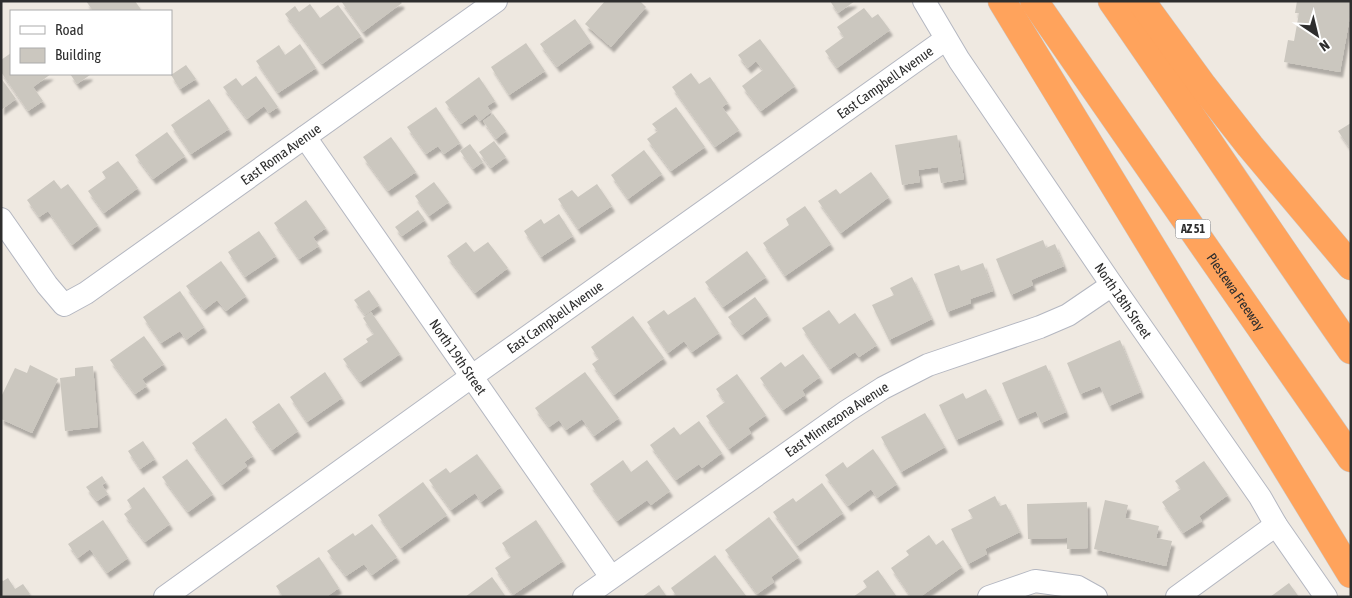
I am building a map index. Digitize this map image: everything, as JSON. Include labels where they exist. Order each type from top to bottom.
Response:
[{"type":"highway","points":[[1002,1],[1351,574]]},
{"type":"highway","name":"Piestewa Freeway","points":[[1034,1],[1351,458]]},
{"type":"highway","points":[[1112,1],[1351,350]]},
{"type":"highway","points":[[1141,1],[1203,86],[1250,146],[1351,266]]},
{"type":"street","name":"East Roma Avenue","points":[[1,219],[47,285],[64,305],[86,293],[496,1]]},
{"type":"street","name":"North 18th Street","points":[[924,1],[935,17],[946,39],[1112,285],[1260,497],[1276,525],[1326,597]]},
{"type":"street","name":"East Campbell Avenue","points":[[165,597],[946,39]]},
{"type":"street","name":"North 19th Street","points":[[305,137],[611,577]]},
{"type":"street","name":"East Minnezona Avenue","points":[[584,597],[847,411],[884,388],[928,365],[1040,327],[1068,314],[1112,285]]},
{"type":"street","points":[[1176,597],[1276,525]]},
{"type":"street","points":[[989,597],[1036,581],[1078,587],[1096,597]]},
{"type":"building","points":[[86,1],[135,1],[141,10],[92,10]]},
{"type":"building","points":[[341,1],[400,1],[402,3],[363,32]]},
{"type":"building","points":[[605,1],[640,1],[646,7],[611,47],[585,24]]},
{"type":"building","points":[[830,1],[855,1],[838,13]]},
{"type":"building","points":[[1297,1],[1351,1],[1351,11],[1340,72],[1284,62],[1288,40],[1294,41],[1299,13],[1295,13]]},
{"type":"building","points":[[310,4],[320,18],[338,5],[361,36],[322,64],[285,14],[295,6],[299,12]]},
{"type":"building","points":[[864,8],[872,18],[878,14],[890,30],[837,68],[825,51],[844,37],[837,27]]},
{"type":"building","points":[[575,19],[591,42],[557,67],[540,44]]},
{"type":"building","points":[[760,39],[795,86],[761,111],[742,86],[763,70],[756,61],[748,68],[738,55]]},
{"type":"building","points":[[526,43],[545,71],[509,95],[491,67]]},
{"type":"building","points":[[300,44],[316,68],[278,93],[256,61],[279,45],[285,55]]},
{"type":"building","points":[[10,54],[10,75],[50,75],[33,87],[43,101],[28,111],[1,72],[1,60]]},
{"type":"building","points":[[186,65],[196,79],[180,89],[172,74]]},
{"type":"building","points":[[691,73],[699,84],[710,77],[728,103],[722,107],[739,130],[715,147],[672,87]]},
{"type":"building","points":[[71,75],[90,75],[77,84]]},
{"type":"building","points":[[256,76],[278,107],[269,113],[264,106],[247,119],[223,87],[236,78],[242,86]]},
{"type":"building","points":[[479,77],[495,101],[487,106],[491,112],[480,121],[475,114],[461,124],[445,102]]},
{"type":"building","points":[[1,78],[16,99],[1,110]]},
{"type":"building","points":[[209,99],[229,129],[191,154],[171,125]]},
{"type":"building","points":[[436,107],[460,143],[444,154],[438,146],[426,154],[407,127]]},
{"type":"building","points":[[676,107],[705,147],[671,171],[647,139],[658,131],[652,124]]},
{"type":"building","points":[[493,114],[506,131],[496,139],[483,121]]},
{"type":"building","points":[[1351,123],[1351,150],[1338,131]]},
{"type":"building","points":[[167,132],[185,156],[153,179],[135,155]]},
{"type":"building","points":[[957,135],[964,179],[941,183],[938,167],[918,170],[920,182],[902,185],[895,145]]},
{"type":"building","points":[[391,137],[416,172],[388,191],[363,157]]},
{"type":"building","points":[[494,141],[506,157],[491,168],[479,152]]},
{"type":"building","points":[[470,144],[483,162],[473,169],[460,151]]},
{"type":"building","points":[[644,150],[662,174],[628,199],[611,175]]},
{"type":"building","points":[[118,161],[138,188],[104,213],[88,191],[106,178],[102,172]]},
{"type":"building","points":[[871,172],[889,197],[841,233],[818,201],[836,189],[840,194]]},
{"type":"building","points":[[54,180],[61,189],[68,184],[98,225],[72,245],[48,211],[39,217],[27,200]]},
{"type":"building","points":[[434,182],[449,202],[429,216],[415,196]]},
{"type":"building","points":[[597,184],[612,206],[578,229],[558,199],[572,190],[578,197]]},
{"type":"building","points":[[306,200],[326,228],[313,237],[319,246],[299,259],[274,223]]},
{"type":"building","points":[[805,206],[831,244],[785,276],[763,243],[789,225],[786,219]]},
{"type":"building","points":[[418,210],[425,220],[402,236],[395,227]]},
{"type":"building","points":[[559,214],[573,236],[541,257],[524,231],[541,219],[544,224]]},
{"type":"building","points":[[259,231],[276,256],[245,277],[228,252]]},
{"type":"building","points":[[1043,240],[1046,248],[1055,244],[1064,266],[1031,280],[1033,285],[1011,295],[996,259]]},
{"type":"building","points":[[466,242],[474,252],[488,242],[508,268],[475,293],[447,256]]},
{"type":"building","points":[[747,251],[766,277],[723,307],[705,282]]},
{"type":"building","points":[[221,261],[246,296],[226,311],[217,300],[204,310],[186,286]]},
{"type":"building","points":[[983,263],[993,291],[970,299],[971,303],[947,312],[934,274],[959,265],[961,271]]},
{"type":"building","points":[[912,277],[932,319],[889,340],[872,305],[894,295],[890,288]]},
{"type":"building","points":[[369,290],[379,305],[365,315],[354,300]]},
{"type":"building","points":[[180,291],[204,327],[186,340],[180,331],[161,343],[143,317]]},
{"type":"building","points":[[695,297],[719,333],[692,352],[684,341],[668,353],[647,322],[664,310],[668,315]]},
{"type":"building","points":[[755,297],[768,315],[742,335],[728,317]]},
{"type":"building","points":[[829,310],[839,324],[855,313],[877,345],[859,357],[855,352],[830,369],[802,328]]},
{"type":"building","points":[[371,312],[400,354],[360,382],[343,359],[368,342],[366,339],[374,334],[363,318]]},
{"type":"building","points":[[633,316],[664,358],[614,395],[592,364],[599,359],[591,347]]},
{"type":"building","points":[[144,336],[164,364],[142,379],[147,386],[135,394],[110,360]]},
{"type":"building","points":[[1120,340],[1141,392],[1109,406],[1100,386],[1080,394],[1067,363]]},
{"type":"building","points":[[803,354],[820,377],[802,390],[805,395],[783,410],[760,378],[781,362],[785,367]]},
{"type":"building","points":[[30,365],[58,379],[32,433],[1,419],[1,397],[15,368],[27,373]]},
{"type":"building","points":[[1046,365],[1066,412],[1041,423],[1036,411],[1017,419],[1002,383]]},
{"type":"building","points":[[93,366],[98,427],[65,431],[60,378],[75,376],[75,368]]},
{"type":"building","points":[[325,372],[342,398],[307,422],[290,397]]},
{"type":"building","points":[[585,372],[619,418],[594,436],[582,419],[566,430],[559,420],[549,427],[535,408]]},
{"type":"building","points":[[737,374],[766,415],[748,428],[751,433],[729,449],[706,416],[725,402],[716,389]]},
{"type":"building","points":[[986,389],[1001,419],[956,440],[939,405],[963,393],[966,399]]},
{"type":"building","points":[[279,403],[298,431],[272,450],[252,422]]},
{"type":"building","points":[[925,413],[945,447],[901,472],[881,437]]},
{"type":"building","points":[[226,418],[253,456],[244,462],[247,466],[222,485],[192,443]]},
{"type":"building","points":[[699,421],[722,453],[702,468],[699,464],[676,480],[650,445],[674,427],[680,435]]},
{"type":"building","points":[[143,441],[155,459],[140,469],[128,451]]},
{"type":"building","points":[[873,449],[897,484],[877,498],[871,489],[848,506],[825,475],[843,462],[847,468]]},
{"type":"building","points":[[477,454],[501,487],[481,502],[475,493],[451,510],[429,480],[446,468],[450,473]]},
{"type":"building","points":[[187,459],[213,494],[188,512],[162,477]]},
{"type":"building","points":[[623,460],[631,472],[647,460],[670,491],[651,505],[647,500],[617,521],[590,484]]},
{"type":"building","points":[[1204,461],[1228,495],[1199,516],[1202,521],[1183,533],[1162,502],[1181,489],[1175,481]]},
{"type":"building","points":[[102,476],[106,482],[102,485],[108,494],[97,501],[86,487]]},
{"type":"building","points":[[423,482],[447,515],[401,548],[378,515]]},
{"type":"building","points":[[822,483],[843,513],[797,546],[773,512],[793,498],[796,502]]},
{"type":"building","points":[[144,487],[170,524],[145,542],[124,514],[132,508],[127,500]]},
{"type":"building","points":[[995,496],[1000,506],[1006,504],[1020,532],[985,549],[987,554],[968,564],[951,529],[973,518],[968,510]]},
{"type":"building","points":[[1105,500],[1128,505],[1125,518],[1159,526],[1156,538],[1172,541],[1166,566],[1094,549]]},
{"type":"building","points":[[1087,502],[1088,548],[1067,549],[1067,538],[1028,539],[1027,504]]},
{"type":"building","points":[[769,517],[799,557],[771,577],[774,582],[757,594],[725,550]]},
{"type":"building","points":[[103,520],[128,558],[107,573],[90,549],[78,558],[68,544]]},
{"type":"building","points":[[536,520],[563,561],[513,595],[495,568],[511,557],[502,543]]},
{"type":"building","points":[[372,524],[397,557],[372,575],[364,564],[346,576],[327,551],[353,533],[355,536]]},
{"type":"building","points":[[929,535],[936,545],[943,540],[962,567],[920,597],[911,597],[891,568],[909,555],[906,551]]},
{"type":"building","points":[[715,555],[747,597],[677,597],[671,588]]},
{"type":"building","points":[[319,557],[339,588],[326,597],[283,597],[276,586]]},
{"type":"building","points":[[878,570],[897,597],[853,597],[867,587],[863,581]]},
{"type":"building","points":[[492,577],[506,597],[465,597]]},
{"type":"building","points":[[8,578],[15,589],[23,584],[30,594],[26,597],[1,597],[1,579],[3,581]]},
{"type":"building","points":[[1289,583],[1299,597],[1270,597]]},
{"type":"building","points":[[659,585],[667,597],[642,597]]}]
